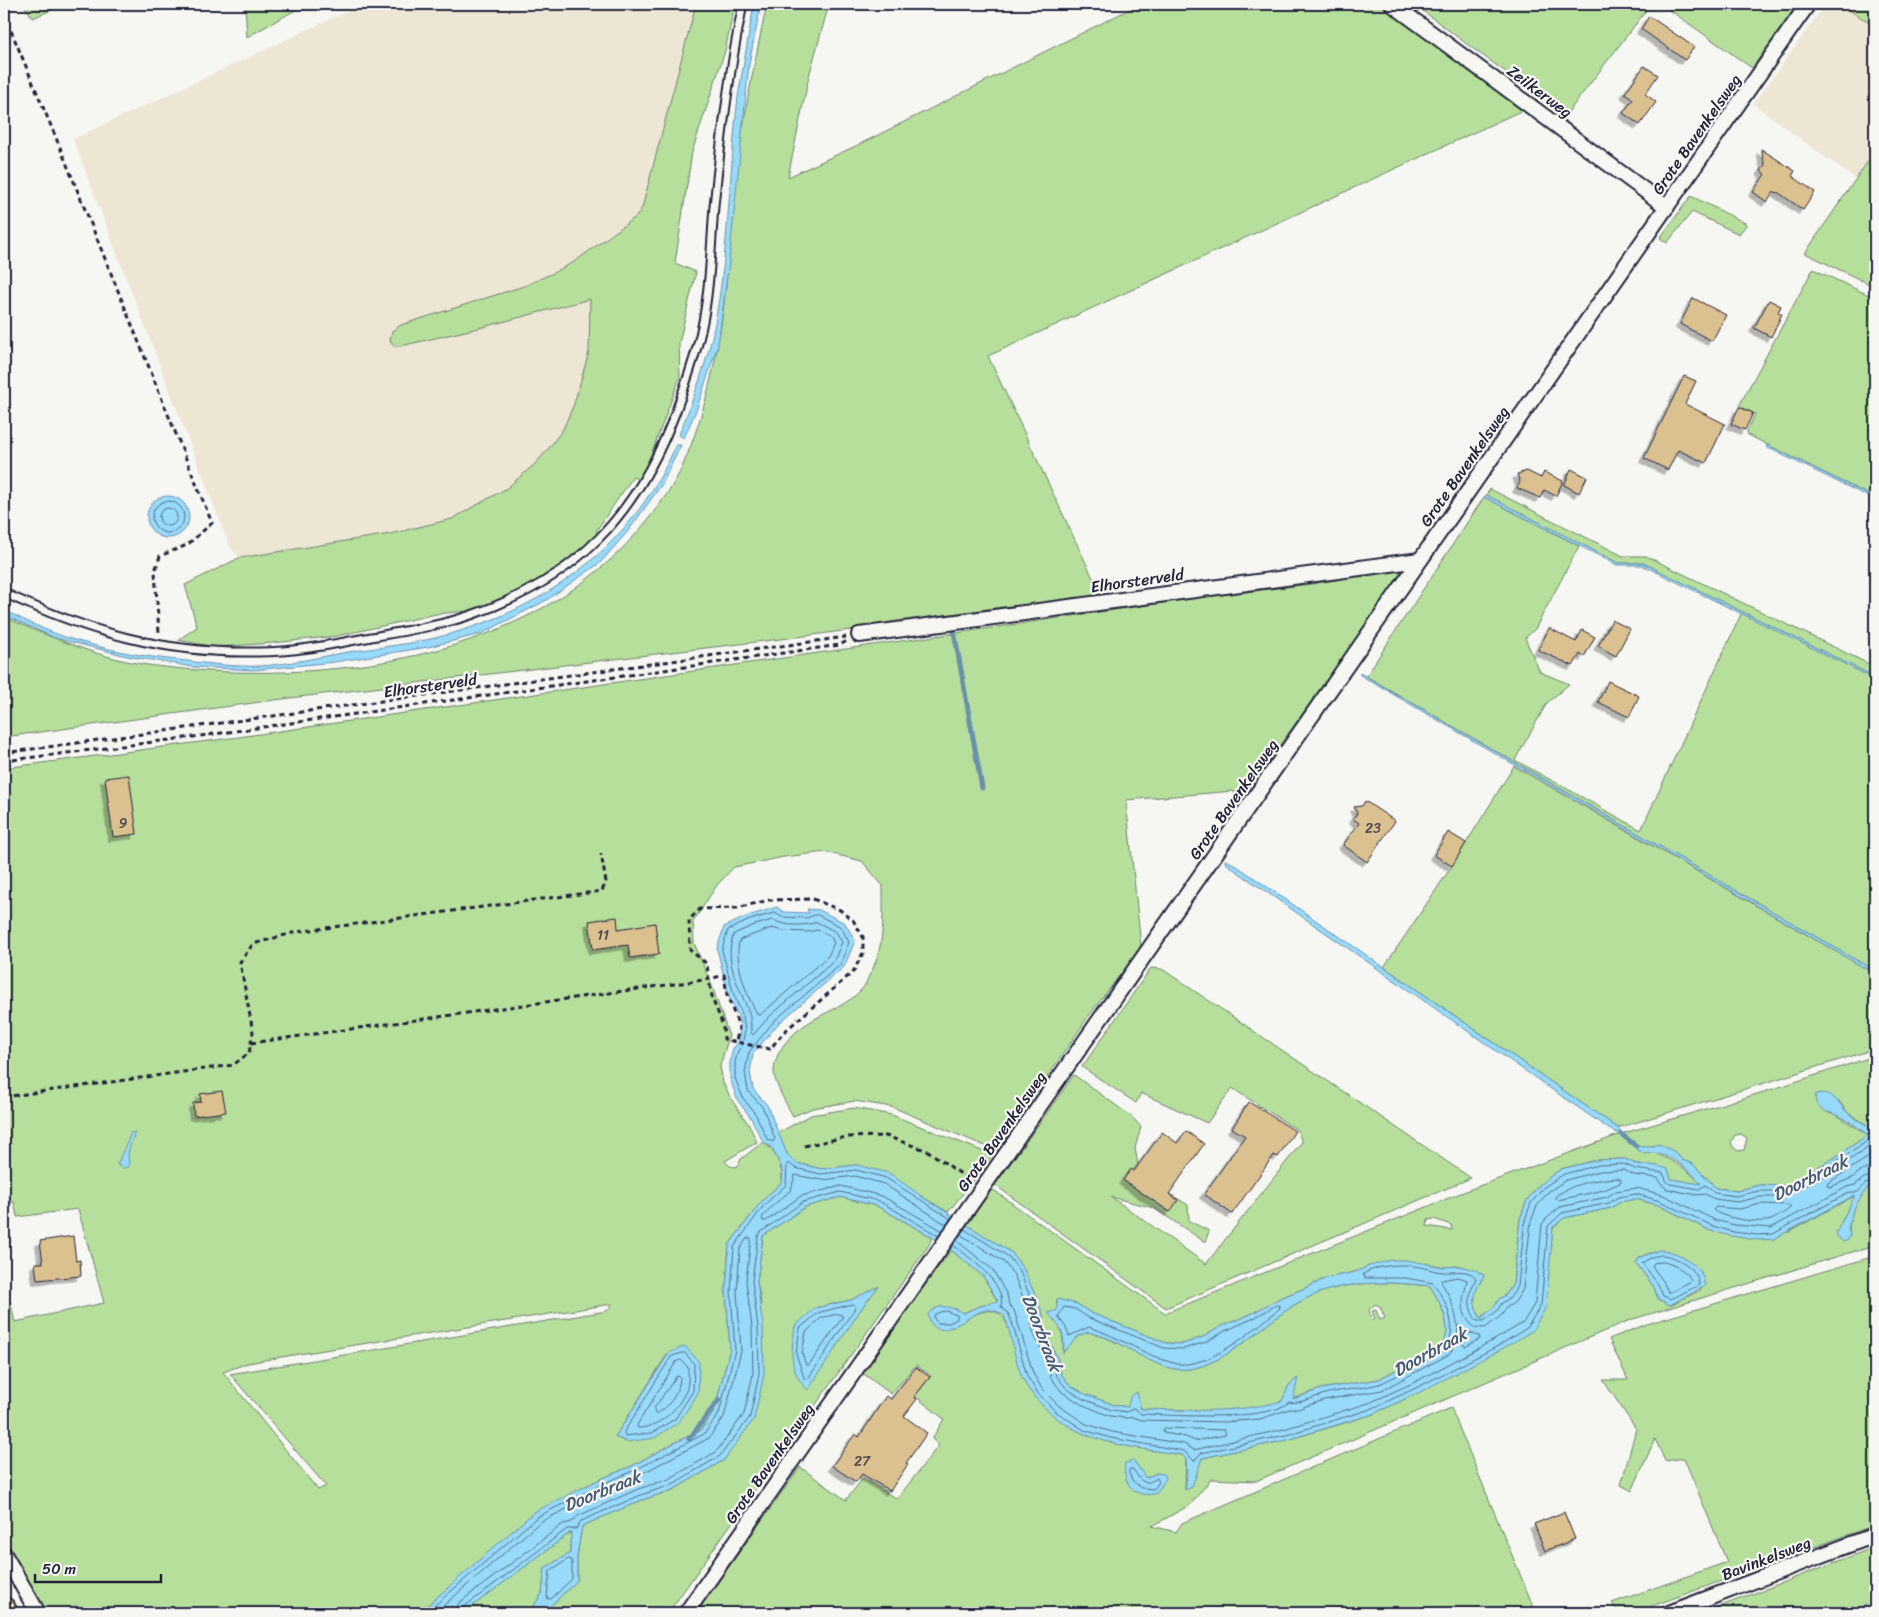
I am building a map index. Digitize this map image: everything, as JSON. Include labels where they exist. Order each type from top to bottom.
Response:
[{"type":"main road","points":[[4,1609],[6,1613]]},
{"type":"street","name":"Zeilkerweg","points":[[1392,4],[1667,207]]},
{"type":"street","name":"Grote Bavenkelsweg","points":[[686,1613],[1808,4]]},
{"type":"street","name":"Elhorsterveld","points":[[858,635],[1420,560]]},
{"type":"street","name":"Bavinkelsweg","points":[[1670,1613],[1875,1535]]},
{"type":"street","points":[[4,1554],[38,1613]]},
{"type":"lane","points":[[4,593],[46,613],[106,633],[160,646],[216,652],[260,652],[305,649],[409,631],[470,616],[540,584],[574,562],[604,534],[633,500],[653,466],[689,376],[702,330],[719,151],[730,66],[743,4]]},
{"type":"path","points":[[4,14],[212,523],[187,545],[160,556],[155,571],[160,646]]},
{"type":"path","name":"Elhorsterveld","points":[[4,753],[858,635]]},
{"type":"path","name":"Elhorsterveld","points":[[4,761],[193,737],[840,645],[858,635]]},
{"type":"path","points":[[4,1097],[233,1065],[250,1053],[253,1032],[240,962],[253,944],[296,932],[602,891],[606,882],[602,854]]},
{"type":"path","points":[[813,899],[840,910],[852,920],[863,937],[863,953],[853,972],[785,1031],[770,1049],[724,1039],[724,1025],[713,1000],[710,979],[707,964],[690,950],[689,920],[700,909],[737,908],[769,900],[813,899]]},
{"type":"path","points":[[251,1043],[724,976],[727,995],[739,1028],[735,1042]]},
{"type":"path","points":[[804,1146],[846,1137],[886,1136],[928,1151],[983,1188]]},
{"type":"shaded area","points":[[363,4],[696,4],[642,208],[637,216],[574,262],[553,273],[524,286],[431,317],[401,346],[590,299],[589,352],[582,380],[563,429],[549,448],[535,464],[507,488],[452,519],[390,534],[239,558],[229,545],[73,139]]},
{"type":"shaded area","points":[[1826,4],[1839,4],[1875,26],[1875,151],[1855,179],[1753,104]]},
{"type":"green space","points":[[23,4],[65,4],[33,18]]},
{"type":"green space","points":[[245,4],[279,4],[279,6],[301,7],[247,37]]},
{"type":"green space","points":[[696,4],[735,4],[725,51],[692,152],[675,263],[696,272],[679,343],[680,377],[641,481],[633,477],[596,531],[601,534],[532,586],[478,610],[436,614],[337,636],[273,643],[215,647],[178,640],[197,627],[185,585],[239,558],[390,534],[452,519],[507,488],[535,464],[549,448],[563,429],[574,404],[589,352],[590,299],[401,346],[394,346],[390,340],[392,331],[401,325],[524,286],[553,273],[574,262],[637,216],[642,208]]},
{"type":"green space","points":[[767,4],[829,4],[809,76],[788,177],[860,144],[1140,4],[1381,4],[1525,109],[988,356],[1102,597],[789,638],[282,699],[4,737],[4,617],[78,647],[136,663],[220,672],[287,672],[355,666],[422,654],[486,634],[546,606],[600,569],[646,522],[676,480],[706,400],[720,331],[739,150]]},
{"type":"green space","points":[[1414,4],[1651,4],[1566,115]]},
{"type":"green space","points":[[1661,4],[1796,4],[1798,5],[1752,68]]},
{"type":"green space","points":[[1839,4],[1875,4],[1875,26]]},
{"type":"green space","points":[[1875,151],[1875,287],[1805,253]]},
{"type":"green space","points":[[1691,196],[1747,224],[1739,234],[1692,212],[1667,243],[1660,238]]},
{"type":"green space","points":[[1813,269],[1875,298],[1875,498],[1748,435],[1747,431],[1755,414],[1739,406]]},
{"type":"green space","points":[[1490,489],[1623,556],[1646,556],[1875,667],[1875,677],[1643,563],[1618,563],[1486,495]]},
{"type":"green space","points":[[1484,497],[1579,546],[1535,629],[1525,638],[1540,672],[1569,684],[1547,703],[1515,760],[1641,830],[1742,612],[1875,679],[1875,971],[1366,676]]},
{"type":"green space","points":[[1405,568],[1237,805],[1234,791],[1126,800],[1141,947],[1088,1017],[997,1151],[892,1107],[855,1101],[813,1108],[793,1116],[779,1089],[774,1073],[775,1064],[777,1056],[786,1042],[806,1024],[845,1003],[857,994],[864,986],[878,955],[882,932],[883,886],[862,861],[825,852],[784,857],[734,867],[717,885],[693,922],[694,943],[712,986],[729,1036],[720,1066],[723,1083],[749,1125],[757,1142],[725,1161],[731,1166],[738,1166],[741,1159],[763,1142],[772,1150],[778,1160],[782,1182],[761,1202],[729,1245],[726,1291],[730,1349],[714,1412],[700,1431],[534,1513],[419,1613],[45,1612],[4,1539],[4,1301],[10,1301],[15,1322],[104,1303],[78,1209],[17,1217],[14,1202],[4,1204],[4,768],[246,736],[1204,597],[1312,584]],"holes":[[[612,1304],[607,1311],[230,1374],[326,1486],[318,1490],[223,1372],[248,1363],[293,1355]],[[668,1353],[627,1442],[615,1437]]]},
{"type":"green space","points":[[1514,766],[1875,974],[1875,1049],[1618,1128],[1384,967],[1452,866]]},
{"type":"green space","points":[[1151,968],[1162,969],[1471,1178],[1166,1308],[995,1185],[1074,1075],[1132,1117],[1141,1127],[1135,1148],[1140,1176],[1188,1205],[1189,1221],[1209,1231],[1205,1242],[1154,1208],[1111,1197],[1206,1264],[1302,1142],[1297,1130],[1232,1088],[1207,1123],[1141,1093],[1136,1103],[1082,1067]]},
{"type":"green space","points":[[1875,1056],[1875,1130],[1848,1113],[1839,1101],[1828,1113],[1835,1114],[1868,1135],[1834,1158],[1784,1186],[1759,1185],[1737,1191],[1716,1188],[1693,1164],[1682,1160],[1675,1152],[1655,1146],[1637,1146],[1680,1165],[1702,1185],[1671,1179],[1658,1166],[1636,1164],[1625,1159],[1598,1160],[1561,1169],[1540,1184],[1527,1200],[1520,1219],[1513,1284],[1506,1295],[1499,1299],[1493,1308],[1481,1318],[1474,1301],[1484,1276],[1460,1266],[1444,1267],[1429,1264],[1367,1267],[1355,1272],[1326,1278],[1280,1298],[1203,1337],[1183,1344],[1166,1343],[1091,1313],[1077,1304],[1057,1300],[1063,1352],[1078,1336],[1088,1332],[1107,1338],[1166,1367],[1192,1369],[1226,1355],[1289,1309],[1318,1293],[1349,1285],[1381,1283],[1430,1286],[1439,1301],[1447,1325],[1447,1333],[1442,1346],[1379,1379],[1321,1389],[1292,1399],[1297,1379],[1289,1385],[1283,1401],[1258,1408],[1225,1411],[1141,1409],[1114,1405],[1085,1394],[1070,1385],[1061,1374],[1058,1360],[1044,1328],[1043,1315],[1024,1270],[1012,1253],[967,1225],[992,1189],[1165,1313],[1471,1189],[1621,1134],[1764,1092]],"holes":[[[1741,1134],[1747,1138],[1744,1150],[1738,1151],[1731,1142],[1735,1135]],[[1434,1219],[1451,1225],[1452,1230],[1427,1226],[1428,1220]],[[1376,1304],[1380,1307],[1385,1318],[1380,1320],[1376,1310],[1372,1311],[1375,1319],[1371,1320],[1369,1309]]]},
{"type":"green space","points":[[854,1108],[892,1115],[992,1155],[984,1168],[948,1212],[924,1198],[856,1165],[822,1169],[796,1163],[787,1154],[778,1133],[811,1115]]},
{"type":"green space","points":[[1875,1186],[1875,1245],[1630,1320],[1256,1481],[1211,1479],[1190,1505],[1152,1526],[1176,1532],[1182,1523],[1451,1408],[1536,1613],[696,1613],[800,1467],[846,1500],[863,1478],[897,1499],[939,1445],[932,1439],[944,1419],[915,1396],[931,1376],[916,1365],[891,1394],[861,1372],[951,1250],[983,1276],[998,1302],[977,1307],[963,1313],[954,1308],[951,1328],[981,1312],[996,1312],[1002,1316],[1110,1443],[1182,1455],[1186,1458],[1185,1490],[1196,1476],[1202,1458],[1287,1440],[1331,1427],[1373,1414],[1420,1392],[1550,1255],[1553,1227],[1564,1218],[1611,1208],[1620,1202],[1636,1199],[1658,1205],[1711,1231],[1789,1232],[1856,1195],[1841,1222],[1850,1234],[1851,1216],[1856,1203],[1867,1188]],"holes":[[[1651,1253],[1678,1257],[1695,1266],[1701,1272],[1701,1290],[1670,1305],[1658,1299],[1654,1287],[1636,1263],[1640,1257]],[[1134,1461],[1146,1478],[1157,1473],[1153,1494],[1139,1493]]]},
{"type":"green space","points":[[840,1197],[877,1206],[932,1237],[929,1245],[668,1613],[535,1613],[547,1609],[577,1581],[577,1556],[582,1526],[642,1500],[673,1490],[724,1460],[761,1303],[757,1281],[763,1236],[805,1207]],"holes":[[[878,1287],[819,1371],[815,1308],[851,1300]]]},
{"type":"green space","points":[[1875,1256],[1875,1525],[1633,1613],[1618,1613],[1612,1603],[1727,1562],[1684,1458],[1665,1461],[1655,1439],[1632,1491],[1621,1485],[1636,1429],[1603,1380],[1628,1380],[1609,1339],[1647,1324]]},
{"type":"green space","points":[[571,1532],[570,1553],[545,1568],[542,1594],[533,1607],[512,1613],[463,1613]]},
{"type":"green space","points":[[1875,1547],[1875,1602],[1844,1613],[1703,1613]]},
{"type":"water","points":[[754,4],[761,4],[749,64],[729,262],[718,345],[697,408],[684,438],[679,435],[704,366],[720,295],[738,97]]},
{"type":"water","points":[[676,445],[681,445],[662,484],[629,530],[600,563],[545,601],[481,634],[428,647],[334,662],[254,670],[193,667],[127,656],[55,638],[4,615],[4,610],[54,633],[110,649],[161,658],[232,666],[283,664],[436,638],[498,617],[531,602],[562,583],[590,561],[617,536],[640,509],[660,478]]},
{"type":"water","points":[[1767,445],[1875,498],[1875,500],[1766,447]]},
{"type":"water","points":[[1486,495],[1618,563],[1643,563],[1875,677],[1875,679],[1642,565],[1617,565],[1484,497]]},
{"type":"water","points":[[168,496],[183,502],[189,517],[183,532],[168,538],[153,532],[147,517],[153,502]]},
{"type":"water","points":[[1360,673],[1875,971],[1875,974],[1360,675]]},
{"type":"water","points":[[1225,860],[1234,864],[1618,1128],[1621,1134],[1612,1131],[1232,868]]},
{"type":"water","points":[[777,907],[783,912],[809,913],[807,909],[819,910],[845,923],[855,941],[844,967],[778,1024],[753,1054],[750,1072],[753,1089],[767,1105],[787,1154],[796,1163],[822,1169],[856,1165],[889,1173],[924,1198],[1012,1253],[1024,1270],[1037,1299],[1043,1315],[1044,1328],[1058,1360],[1061,1374],[1070,1385],[1085,1394],[1114,1405],[1128,1407],[1130,1397],[1137,1392],[1141,1409],[1229,1410],[1282,1401],[1289,1385],[1298,1378],[1293,1399],[1321,1389],[1379,1379],[1442,1346],[1447,1333],[1444,1313],[1430,1286],[1397,1283],[1349,1285],[1318,1293],[1303,1300],[1226,1355],[1192,1369],[1175,1369],[1150,1361],[1110,1339],[1088,1332],[1078,1336],[1063,1353],[1063,1335],[1056,1322],[1048,1313],[1057,1310],[1057,1299],[1077,1304],[1091,1313],[1166,1343],[1183,1344],[1203,1337],[1280,1298],[1326,1278],[1355,1272],[1391,1260],[1406,1260],[1444,1267],[1460,1266],[1475,1270],[1484,1275],[1475,1296],[1476,1307],[1481,1318],[1493,1308],[1499,1299],[1506,1295],[1513,1284],[1520,1219],[1527,1200],[1540,1184],[1561,1169],[1598,1160],[1625,1159],[1636,1164],[1668,1169],[1671,1179],[1701,1184],[1690,1172],[1669,1157],[1653,1153],[1645,1154],[1636,1149],[1636,1146],[1649,1147],[1659,1144],[1675,1152],[1682,1160],[1693,1164],[1716,1188],[1737,1191],[1759,1185],[1784,1186],[1834,1158],[1868,1135],[1852,1123],[1818,1106],[1816,1094],[1822,1093],[1831,1096],[1851,1116],[1875,1130],[1875,1186],[1867,1188],[1853,1210],[1848,1229],[1850,1234],[1848,1240],[1843,1242],[1836,1233],[1855,1195],[1774,1239],[1758,1240],[1711,1231],[1658,1205],[1636,1199],[1620,1202],[1611,1208],[1564,1218],[1553,1227],[1546,1307],[1532,1331],[1420,1392],[1373,1414],[1287,1440],[1202,1458],[1192,1487],[1185,1490],[1187,1475],[1186,1459],[1182,1455],[1125,1446],[1089,1436],[1072,1428],[1042,1405],[1022,1377],[1004,1315],[993,1310],[985,1310],[953,1327],[937,1329],[932,1324],[928,1314],[936,1308],[945,1307],[964,1313],[998,1301],[983,1276],[951,1250],[877,1206],[840,1197],[805,1207],[763,1236],[757,1281],[763,1327],[764,1375],[754,1419],[724,1460],[673,1490],[642,1500],[582,1526],[577,1556],[577,1581],[547,1609],[535,1613],[512,1613],[533,1607],[542,1594],[545,1568],[570,1553],[571,1532],[463,1613],[419,1613],[534,1512],[596,1481],[632,1466],[700,1431],[714,1412],[730,1349],[726,1291],[729,1245],[761,1202],[782,1182],[783,1171],[772,1148],[763,1142],[751,1118],[738,1101],[730,1079],[730,1062],[733,1048],[738,1043],[740,1031],[739,1018],[729,997],[717,949],[724,927],[748,916]]},
{"type":"water","points":[[135,1132],[128,1152],[129,1167],[123,1168],[117,1165],[131,1133]]},
{"type":"water","points":[[1660,1250],[1682,1256],[1697,1267],[1705,1286],[1670,1305],[1658,1299],[1654,1287],[1636,1263],[1640,1257]]},
{"type":"water","points":[[879,1286],[863,1306],[808,1390],[797,1376],[792,1360],[795,1326],[815,1308],[851,1300]]},
{"type":"water","points":[[685,1346],[699,1362],[698,1393],[679,1422],[654,1438],[627,1442],[615,1437],[669,1353]]},
{"type":"water","points":[[1134,1461],[1146,1478],[1157,1473],[1164,1474],[1166,1478],[1157,1493],[1149,1495],[1136,1492],[1128,1483],[1125,1463]]},
{"type":"building","points":[[1649,16],[1694,47],[1685,60],[1641,29]]},
{"type":"building","points":[[1644,66],[1658,75],[1645,94],[1656,102],[1640,125],[1623,113],[1633,99],[1625,93]]},
{"type":"building","points":[[1761,149],[1795,171],[1792,176],[1815,192],[1803,210],[1779,193],[1774,192],[1767,202],[1753,192],[1765,174],[1761,171],[1765,165]]},
{"type":"building","points":[[1693,298],[1726,315],[1712,341],[1680,324]]},
{"type":"building","points":[[1769,300],[1781,306],[1778,312],[1782,314],[1771,337],[1754,328]]},
{"type":"building","points":[[1684,376],[1696,381],[1685,404],[1725,424],[1706,463],[1678,450],[1668,470],[1644,458]]},
{"type":"building","points":[[1739,407],[1753,413],[1745,430],[1731,424]]},
{"type":"building","points":[[1571,469],[1587,477],[1579,493],[1564,485]]},
{"type":"building","points":[[1527,471],[1541,478],[1544,472],[1563,481],[1556,496],[1544,490],[1540,498],[1517,488],[1520,482],[1517,474]]},
{"type":"building","points":[[1612,620],[1630,629],[1616,656],[1598,646]]},
{"type":"building","points":[[1549,628],[1576,642],[1582,630],[1595,637],[1584,657],[1580,654],[1573,666],[1538,650]]},
{"type":"building","points":[[1608,681],[1639,696],[1629,717],[1598,702]]},
{"type":"building","points":[[129,775],[137,834],[113,837],[105,778]]},
{"type":"building","points":[[1365,801],[1395,821],[1367,862],[1343,845],[1359,823],[1353,819],[1357,813],[1354,807],[1362,806]]},
{"type":"building","points":[[1448,832],[1466,843],[1452,866],[1434,855]]},
{"type":"building","points":[[617,917],[618,929],[655,923],[659,954],[630,958],[628,945],[593,950],[589,921]]},
{"type":"building","points":[[222,1091],[226,1112],[194,1116],[193,1103],[201,1102],[200,1094]]},
{"type":"building","points":[[1249,1102],[1295,1131],[1278,1157],[1274,1155],[1232,1214],[1204,1194],[1245,1136],[1232,1128]]},
{"type":"building","points":[[1186,1131],[1204,1144],[1169,1194],[1178,1200],[1170,1212],[1123,1180],[1131,1169],[1134,1171],[1162,1132],[1177,1143]]},
{"type":"building","points":[[73,1236],[76,1261],[80,1260],[81,1276],[37,1280],[35,1263],[43,1263],[40,1241]]},
{"type":"building","points":[[916,1367],[930,1377],[914,1397],[917,1399],[904,1416],[927,1433],[906,1463],[908,1464],[890,1491],[862,1474],[856,1482],[832,1466],[855,1434],[859,1437],[886,1396],[891,1399]]},
{"type":"building","points":[[1564,1512],[1575,1539],[1545,1551],[1534,1524]]},
{"type":"waterway","points":[[954,631],[982,788]]},
{"type":"waterway","points":[[1621,1134],[1636,1146]]},
{"type":"waterway","name":"Doorbraak","points":[[689,1439],[719,1400]]}]
